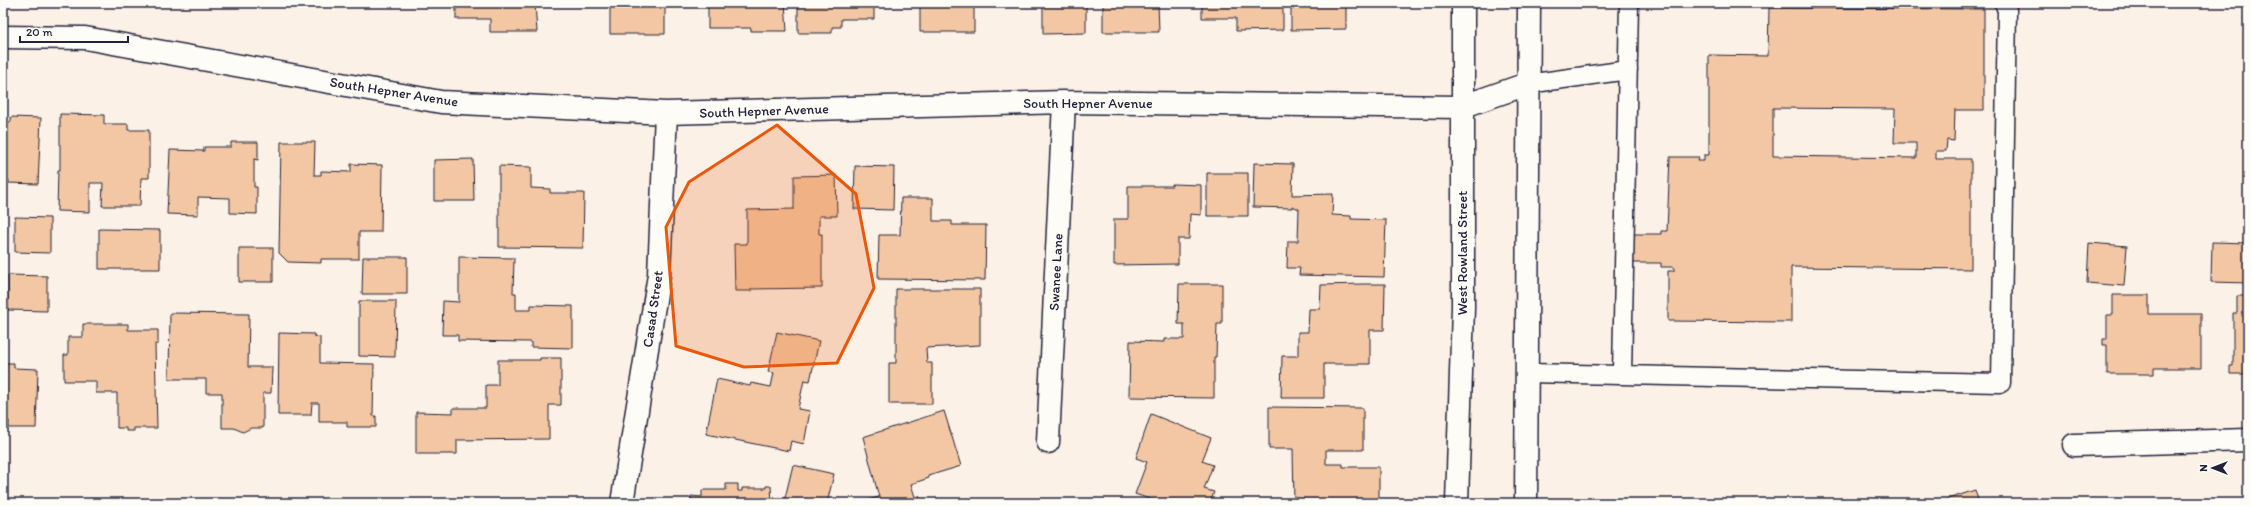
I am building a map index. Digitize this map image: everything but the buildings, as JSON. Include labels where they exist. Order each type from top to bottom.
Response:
[{"type":"street","name":"West Rowland Street","points":[[1457,503],[1463,308],[1463,3]]},
{"type":"street","points":[[1526,503],[1527,84],[1529,3]]},
{"type":"street","name":"South Hepner Avenue","points":[[3,37],[85,38],[441,102],[666,113],[1064,102],[1462,107],[1527,84]]},
{"type":"street","name":"Swanee Lane","points":[[1048,442],[1064,102]]},
{"type":"street","name":"Casad Street","points":[[622,503],[659,274],[666,113]]},
{"type":"street","points":[[2074,445],[2248,440]]},
{"type":"lane","points":[[1622,375],[1629,3]]},
{"type":"lane","points":[[1527,373],[2001,383],[2007,10],[2004,3]]},
{"type":"lane","points":[[1527,84],[1628,70]]},
{"type":"highlighted area","points":[[777,125],[856,194],[874,288],[837,363],[744,367],[676,346],[666,227],[689,182]]}]
